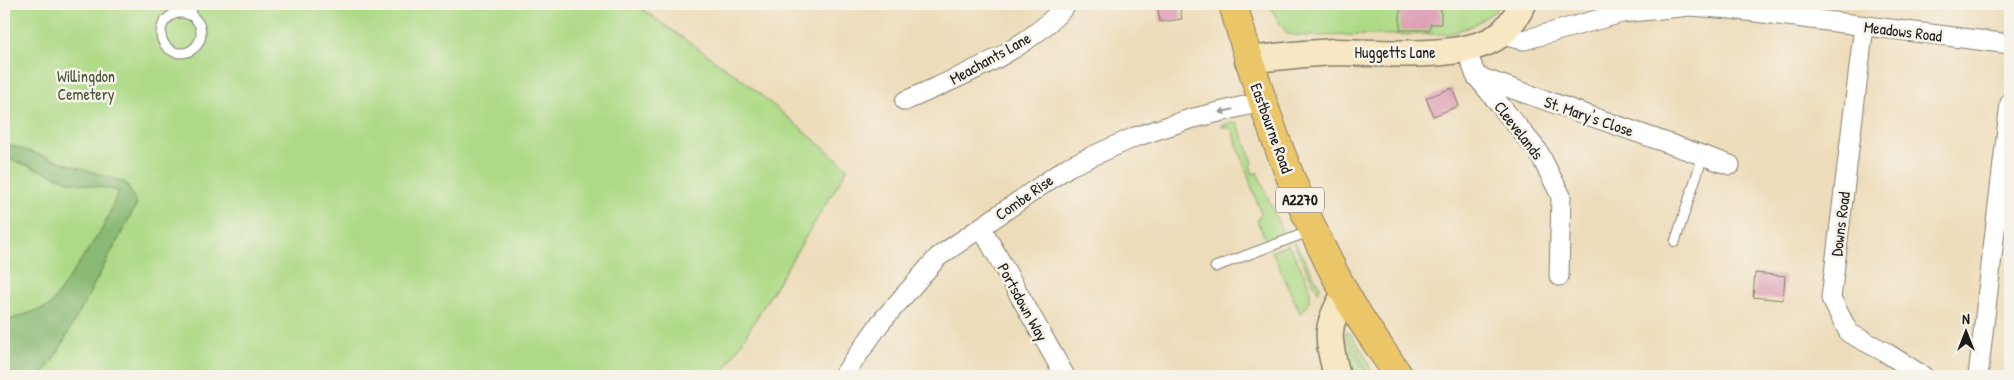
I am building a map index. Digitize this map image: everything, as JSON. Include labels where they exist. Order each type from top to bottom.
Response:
[{"type":"main road","name":"Eastbourne Road","points":[[1233,4],[1261,102],[1313,230],[1346,294],[1399,376]]},
{"type":"street","name":"Meachants Lane","points":[[905,101],[974,70],[1023,42],[1054,19],[1067,4]]},
{"type":"street","name":"Huggetts Lane","points":[[1248,60],[1323,52],[1439,53],[1466,49],[1485,42],[1503,32],[1523,4]]},
{"type":"street","name":"Meadows Road","points":[[1503,32],[1510,37],[1524,40],[1622,13],[1690,6],[1731,9],[2010,44]]},
{"type":"street","name":"Downs Road","points":[[1864,26],[1831,298],[1849,333],[1885,352],[1923,376]]},
{"type":"street","points":[[1466,49],[1476,76]]},
{"type":"street","name":"St. Mary's Close","points":[[1476,76],[1730,165]]},
{"type":"street","name":"Cleevelands","points":[[1476,76],[1538,151],[1561,196],[1559,276]]},
{"type":"street","name":"Combe Rise","points":[[843,376],[881,322],[938,257],[1068,167],[1135,137],[1190,119],[1261,102]]},
{"type":"street","points":[[1978,376],[2010,103]]},
{"type":"street","name":"Portsdown Way","points":[[981,227],[1065,376]]},
{"type":"street","points":[[1337,376],[1331,350],[1329,327],[1334,312],[1346,294]]},
{"type":"lane","points":[[189,14],[195,4]]},
{"type":"lane","points":[[175,13],[189,14],[199,23],[201,39],[192,50],[181,54],[167,48],[162,40],[160,31],[164,21],[175,13]]},
{"type":"lane","points":[[1675,242],[1703,156]]},
{"type":"lane","points":[[1215,266],[1313,230]]},
{"type":"green space","name":"Willingdon Cemetery","points":[[4,4],[635,4],[743,80],[848,168],[721,376],[42,376],[58,352],[137,204],[126,183],[4,143]]},
{"type":"green space","points":[[1270,4],[1501,4],[1495,11],[1472,26],[1448,34],[1304,36],[1287,34]]},
{"type":"green space","points":[[1232,122],[1238,123],[1253,163],[1250,165],[1253,174],[1257,172],[1284,236],[1268,244],[1257,221],[1261,214],[1232,129],[1221,126]]},
{"type":"green space","points":[[4,143],[126,183],[137,204],[58,352],[42,376],[4,376],[4,320],[50,306],[104,226],[119,191],[72,182],[4,157]]},
{"type":"green space","points":[[4,157],[72,182],[119,190],[104,226],[50,306],[9,320],[4,320]]},
{"type":"green space","points":[[1293,243],[1296,244],[1320,287],[1318,292]]},
{"type":"green space","points":[[1288,245],[1303,272],[1310,291],[1309,303],[1300,313],[1272,251]]},
{"type":"green space","points":[[1345,332],[1350,333],[1364,354],[1374,376],[1370,376]]},
{"type":"green space","points":[[1342,333],[1368,376],[1350,376],[1339,342]]},
{"type":"building","points":[[1157,4],[1179,4],[1182,19],[1160,22]]},
{"type":"building","points":[[1406,6],[1441,8],[1441,24],[1430,24],[1430,30],[1400,30],[1400,9],[1406,9]]},
{"type":"building","points":[[1452,88],[1459,106],[1433,116],[1426,98]]},
{"type":"building","points":[[1755,273],[1785,276],[1783,300],[1753,297]]}]
